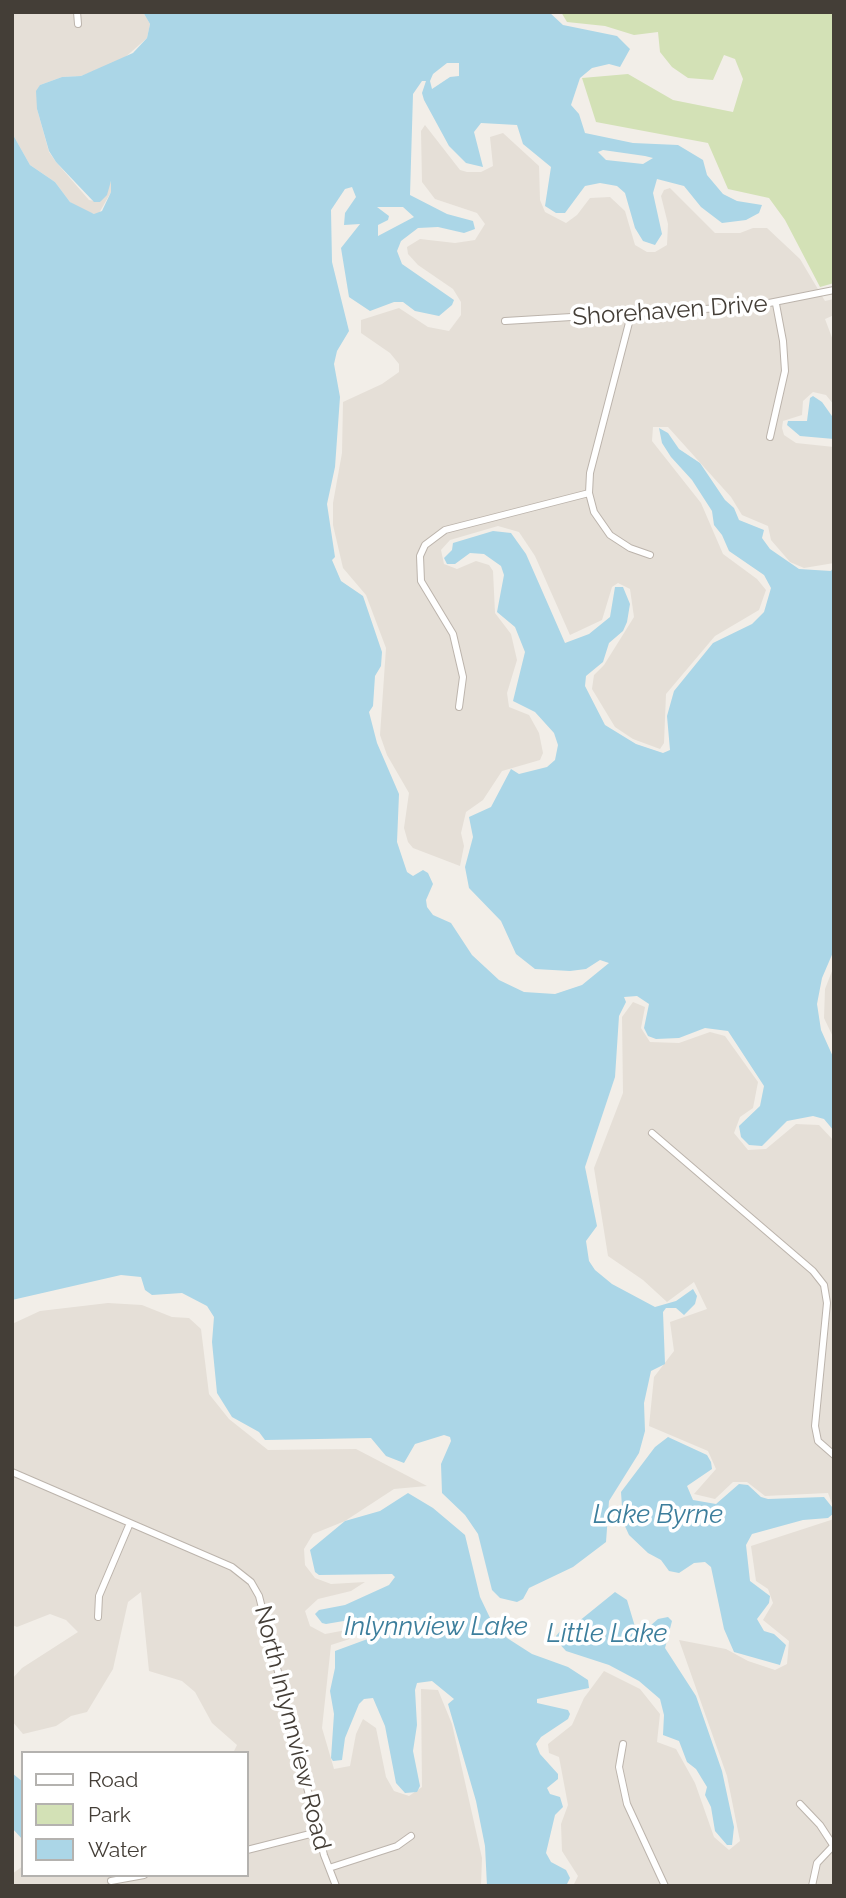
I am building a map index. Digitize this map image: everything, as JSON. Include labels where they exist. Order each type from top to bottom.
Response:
[{"type":"street","points":[[78,12],[78,24]]},
{"type":"street","name":"Shorehaven Drive","points":[[505,321],[776,304],[834,290]]},
{"type":"street","points":[[770,437],[785,371],[776,304]]},
{"type":"street","points":[[631,315],[590,473],[589,493],[594,512],[610,535],[650,555]]},
{"type":"street","points":[[459,707],[463,677],[453,634],[421,581],[420,556],[425,545],[445,530],[589,493]]},
{"type":"street","points":[[652,1133],[813,1270],[824,1285],[827,1303],[815,1426],[818,1441],[834,1455]]},
{"type":"street","name":"North Inlynnview Road","points":[[12,1472],[232,1567],[255,1587],[318,1832],[336,1886]]},
{"type":"street","points":[[98,1617],[99,1596],[130,1522]]},
{"type":"street","points":[[623,1744],[619,1767],[627,1804],[665,1886]]},
{"type":"street","points":[[800,1804],[834,1845],[817,1863],[812,1886]]},
{"type":"street","points":[[248,1850],[318,1832]]},
{"type":"street","points":[[329,1868],[397,1846],[411,1836]]},
{"type":"street","points":[[111,1881],[133,1877]]},
{"type":"shaded area","points":[[12,12],[143,12],[150,24],[147,38],[122,60],[81,76],[62,77],[40,85],[37,109],[49,152],[56,162],[89,200],[100,202],[111,181],[111,192],[98,215],[80,210],[70,202],[55,182],[30,165],[12,133]]},
{"type":"shaded area","points":[[425,125],[460,170],[467,172],[481,172],[493,166],[490,137],[503,133],[539,166],[540,200],[545,212],[566,223],[577,215],[590,198],[610,197],[625,211],[635,245],[647,252],[655,252],[667,245],[668,224],[661,196],[664,190],[670,188],[715,233],[740,233],[753,228],[767,228],[800,259],[825,301],[834,299],[834,315],[825,319],[834,343],[834,405],[826,395],[813,392],[803,401],[802,415],[783,421],[782,428],[784,435],[796,443],[834,447],[834,563],[804,568],[790,562],[771,540],[768,526],[742,515],[731,497],[668,427],[653,427],[652,441],[701,503],[723,554],[757,579],[766,590],[759,610],[715,636],[666,694],[664,743],[660,749],[633,739],[615,727],[592,689],[594,675],[604,665],[634,617],[630,589],[618,583],[612,587],[602,620],[570,635],[535,556],[519,532],[498,526],[450,540],[441,550],[444,564],[457,569],[476,561],[489,565],[493,571],[495,613],[511,634],[517,660],[507,693],[509,707],[529,715],[539,733],[543,753],[540,760],[502,771],[483,800],[466,812],[461,833],[464,846],[460,866],[413,848],[408,842],[404,828],[409,793],[387,755],[380,735],[386,648],[366,595],[343,568],[333,525],[333,503],[342,453],[343,402],[382,384],[399,372],[399,364],[390,353],[361,333],[361,320],[399,308],[428,327],[449,331],[461,315],[461,302],[453,289],[418,265],[408,254],[407,247],[420,239],[455,243],[475,240],[485,224],[477,213],[435,199],[422,182],[421,131]]},
{"type":"shaded area","points":[[834,966],[834,1039],[824,1018],[825,989]]},
{"type":"shaded area","points":[[633,1002],[645,1007],[641,1028],[650,1042],[679,1043],[710,1032],[725,1036],[758,1082],[753,1108],[740,1117],[734,1133],[748,1150],[766,1149],[796,1124],[819,1125],[834,1141],[834,1509],[828,1493],[765,1496],[747,1482],[733,1482],[715,1499],[694,1494],[716,1469],[708,1451],[649,1426],[654,1377],[674,1351],[670,1322],[707,1309],[694,1282],[667,1302],[643,1280],[608,1256],[594,1168],[623,1093],[622,1017]]},
{"type":"shaded area","points":[[108,1303],[142,1305],[172,1317],[189,1318],[201,1329],[209,1394],[229,1419],[268,1450],[356,1449],[427,1486],[394,1489],[345,1521],[313,1534],[304,1549],[305,1565],[315,1578],[331,1584],[365,1582],[351,1591],[318,1599],[305,1611],[310,1626],[325,1634],[357,1628],[365,1634],[331,1645],[322,1728],[334,1769],[350,1766],[356,1734],[363,1719],[376,1728],[386,1777],[394,1791],[409,1796],[422,1787],[421,1689],[438,1690],[452,1724],[482,1858],[481,1886],[12,1886],[12,1874],[21,1867],[21,1877],[248,1877],[248,1751],[234,1751],[237,1745],[212,1723],[195,1692],[182,1681],[149,1671],[141,1592],[128,1602],[113,1669],[87,1712],[71,1716],[56,1726],[23,1734],[12,1721],[12,1679],[22,1668],[78,1632],[66,1620],[50,1614],[17,1627],[12,1625],[12,1324],[40,1311]]},
{"type":"shaded area","points":[[834,1519],[834,1886],[573,1886],[578,1876],[562,1851],[561,1824],[568,1805],[559,1757],[549,1753],[548,1744],[572,1725],[584,1698],[604,1671],[640,1689],[660,1714],[657,1742],[676,1749],[695,1783],[714,1837],[729,1850],[740,1841],[727,1776],[679,1640],[726,1649],[748,1661],[775,1670],[787,1664],[789,1641],[763,1620],[773,1603],[768,1589],[756,1581],[751,1546]]},
{"type":"green space","points":[[561,12],[834,12],[834,283],[820,287],[785,220],[769,198],[728,189],[708,143],[596,122],[582,78],[628,74],[673,100],[733,112],[743,79],[735,59],[724,55],[713,80],[688,78],[672,67],[660,52],[658,32],[634,35],[605,26],[567,22]]},
{"type":"water","points":[[143,12],[549,12],[563,25],[617,36],[630,49],[620,67],[609,64],[592,68],[580,78],[571,105],[579,114],[585,133],[633,143],[678,145],[703,160],[707,175],[723,194],[737,201],[762,205],[759,213],[746,220],[722,223],[701,207],[684,186],[657,179],[653,193],[662,234],[655,245],[643,241],[635,228],[625,193],[617,186],[600,183],[585,186],[565,213],[556,213],[545,206],[551,167],[523,144],[517,125],[481,123],[474,132],[483,167],[466,163],[449,146],[424,100],[422,93],[426,81],[422,81],[413,94],[410,195],[447,214],[473,221],[475,229],[464,233],[438,227],[418,228],[401,241],[397,251],[402,264],[454,300],[452,305],[439,316],[415,311],[403,302],[394,302],[370,311],[349,297],[341,248],[360,224],[344,225],[345,213],[356,197],[352,187],[345,189],[331,210],[332,262],[349,331],[337,351],[334,364],[340,397],[335,467],[327,504],[335,557],[332,560],[341,581],[363,596],[382,652],[381,666],[375,676],[373,706],[369,712],[377,743],[399,794],[397,842],[407,872],[413,876],[423,870],[428,873],[433,884],[426,900],[427,907],[433,915],[451,923],[472,955],[499,980],[524,992],[555,994],[582,985],[609,963],[600,960],[586,969],[570,971],[535,969],[516,954],[501,921],[469,888],[465,867],[473,837],[469,817],[491,807],[511,769],[519,774],[547,767],[555,760],[558,745],[554,733],[535,712],[513,701],[525,652],[515,627],[497,612],[504,575],[501,566],[484,554],[470,553],[455,564],[447,564],[444,558],[452,550],[453,543],[493,531],[511,533],[526,554],[565,643],[589,634],[610,617],[615,587],[623,587],[630,604],[627,622],[623,631],[609,643],[603,662],[586,676],[585,686],[605,725],[636,744],[663,753],[670,750],[667,716],[674,691],[713,643],[752,624],[764,612],[771,588],[764,575],[729,551],[714,525],[712,511],[692,480],[662,443],[659,428],[668,433],[679,449],[700,463],[725,500],[734,508],[739,520],[764,530],[762,538],[770,549],[799,569],[831,571],[834,566],[834,950],[822,978],[817,1004],[821,1030],[834,1059],[834,1131],[824,1119],[813,1116],[787,1121],[762,1146],[749,1145],[741,1137],[739,1126],[760,1106],[764,1086],[728,1031],[705,1028],[679,1038],[656,1039],[648,1036],[644,1028],[649,1004],[637,996],[624,997],[626,1002],[619,1016],[615,1077],[585,1167],[597,1226],[586,1241],[589,1261],[595,1270],[612,1284],[655,1307],[676,1301],[693,1289],[697,1296],[695,1304],[684,1315],[676,1308],[666,1308],[663,1312],[665,1364],[651,1371],[644,1403],[645,1431],[639,1453],[609,1501],[606,1542],[573,1567],[529,1588],[523,1599],[517,1602],[500,1598],[492,1590],[478,1534],[465,1515],[442,1493],[441,1464],[451,1441],[450,1437],[444,1435],[415,1444],[404,1463],[386,1456],[371,1438],[265,1440],[259,1432],[232,1417],[217,1393],[212,1342],[214,1317],[207,1306],[182,1293],[152,1295],[145,1290],[141,1277],[121,1275],[12,1300],[12,133],[30,165],[55,182],[70,202],[94,214],[102,211],[111,192],[111,181],[107,195],[100,202],[94,202],[56,162],[49,151],[37,109],[36,91],[40,85],[62,77],[81,76],[133,53],[147,38],[150,24]],"holes":[[[447,63],[459,63],[459,76],[450,77],[432,89],[430,81],[433,74]],[[603,150],[653,158],[643,164],[606,160],[598,152]],[[377,207],[403,207],[414,217],[378,236],[378,225],[388,220],[389,216]]]},
{"type":"water","points":[[813,396],[822,402],[834,419],[834,439],[800,436],[787,425],[788,421],[807,421],[810,398]]},
{"type":"water","name":"Lake Byrne","points":[[668,1437],[707,1455],[711,1462],[712,1469],[687,1486],[693,1500],[716,1504],[739,1484],[748,1485],[761,1497],[768,1499],[824,1497],[832,1507],[834,1513],[828,1518],[803,1520],[752,1534],[746,1545],[750,1581],[770,1596],[769,1603],[757,1619],[764,1631],[774,1634],[786,1645],[780,1665],[734,1652],[724,1629],[711,1567],[705,1562],[694,1563],[679,1573],[669,1571],[661,1560],[648,1553],[629,1535],[623,1522],[621,1492],[655,1447]]},
{"type":"water","name":"Inlynnview Lake","points":[[408,1493],[433,1508],[465,1535],[480,1597],[491,1620],[507,1638],[532,1654],[568,1667],[588,1680],[589,1688],[537,1699],[537,1703],[568,1710],[570,1714],[568,1719],[541,1737],[536,1744],[540,1754],[558,1774],[558,1779],[547,1788],[550,1794],[560,1797],[563,1807],[555,1815],[546,1853],[551,1862],[566,1870],[570,1878],[566,1886],[487,1886],[485,1846],[476,1801],[448,1704],[454,1699],[432,1681],[417,1683],[415,1690],[417,1725],[413,1751],[420,1786],[417,1792],[405,1793],[396,1783],[385,1726],[373,1698],[364,1699],[359,1704],[345,1738],[342,1760],[333,1761],[331,1758],[334,1714],[330,1691],[335,1668],[335,1651],[383,1631],[383,1622],[367,1617],[326,1624],[315,1614],[319,1610],[345,1605],[389,1585],[395,1577],[392,1574],[319,1575],[315,1572],[310,1550],[345,1521],[380,1511]]},
{"type":"water","name":"Little Lake","points":[[615,1592],[627,1600],[636,1630],[642,1633],[658,1619],[668,1617],[672,1621],[665,1648],[696,1696],[722,1771],[734,1827],[732,1845],[727,1845],[715,1831],[711,1807],[705,1795],[707,1787],[696,1769],[687,1762],[679,1741],[663,1735],[664,1715],[660,1699],[639,1681],[609,1665],[566,1651],[557,1641],[556,1636],[567,1623],[573,1626]]},
{"type":"water","points":[[12,1773],[21,1780],[21,1838],[12,1828]]}]
